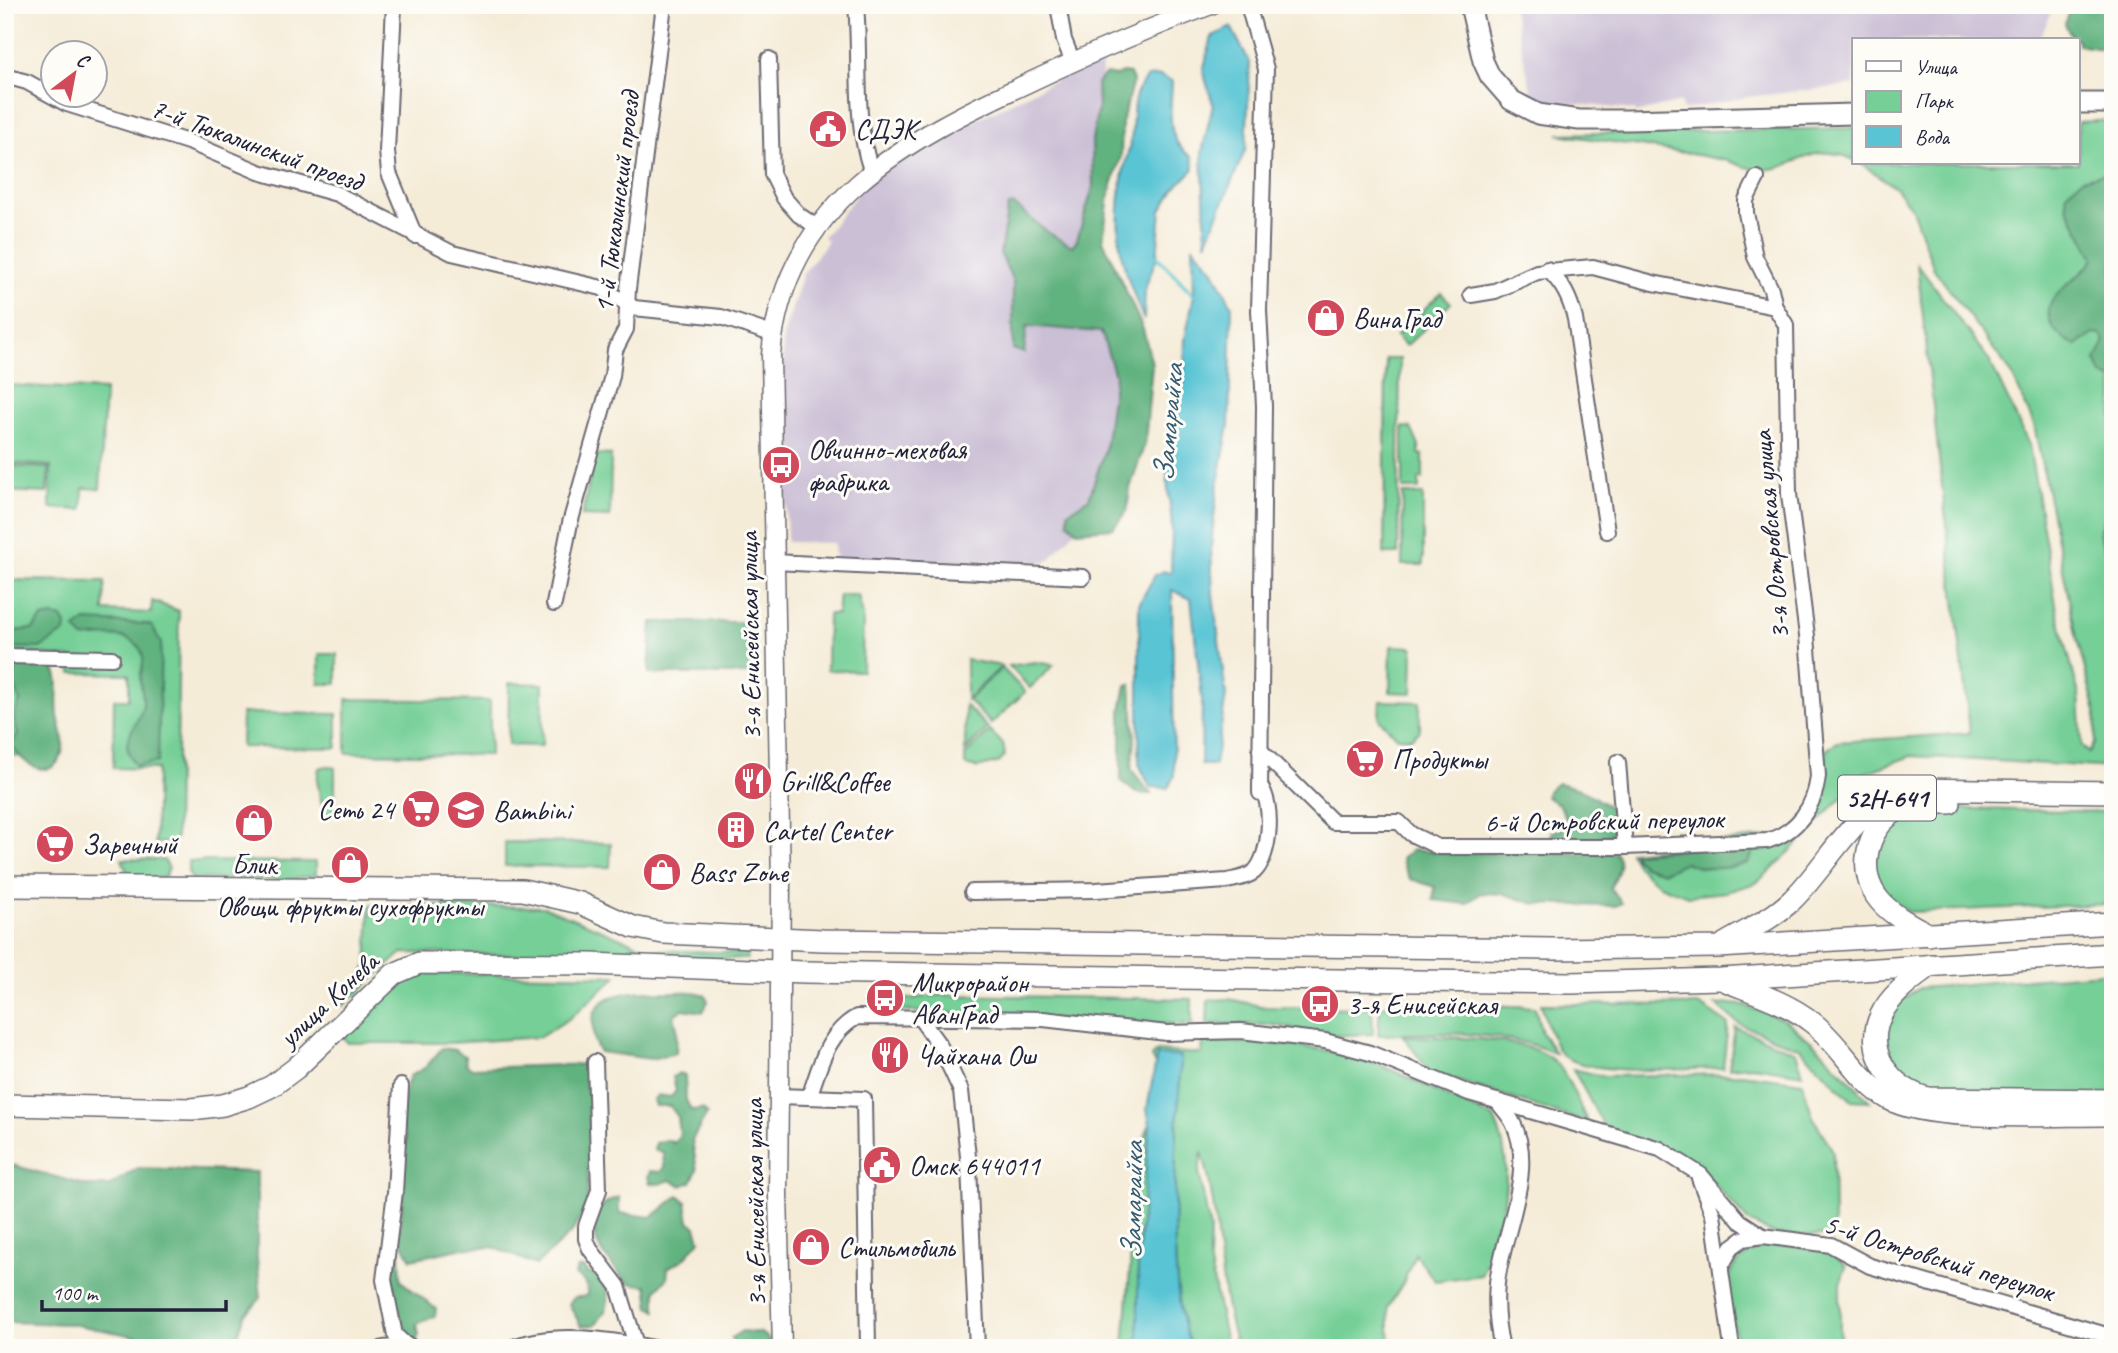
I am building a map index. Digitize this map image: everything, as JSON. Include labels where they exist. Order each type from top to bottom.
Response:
[{"type":"main road","points":[[1470,5],[1483,61],[1490,76],[1511,100],[1538,114],[1579,120],[1852,114]]},
{"type":"main road","points":[[2080,103],[2113,103]]},
{"type":"main road","name":"52Н-641","points":[[1719,947],[1789,903],[1866,814],[1892,794],[1916,789],[2113,792]]},
{"type":"main road","name":"52Н-641","points":[[1929,935],[1899,918],[1879,900],[1870,884],[1868,848],[1875,832],[1898,810],[1935,803],[2113,805]]},
{"type":"main road","points":[[5,886],[523,890],[570,900],[633,927],[663,933],[781,939],[1553,949],[1719,947],[2113,923]]},
{"type":"main road","name":"улица Конева","points":[[5,1105],[192,1109],[223,1105],[249,1097],[272,1086],[296,1068],[394,974],[419,962],[1570,983],[1721,979],[2113,954]]},
{"type":"main road","points":[[1931,965],[1891,999],[1877,1027],[1877,1052],[1883,1067],[1903,1088],[1928,1098],[2113,1100]]},
{"type":"main road","points":[[1721,979],[1788,1007],[1814,1024],[1873,1088],[1906,1107],[1943,1113],[2113,1115]]},
{"type":"street","points":[[394,5],[388,162],[395,192],[415,236]]},
{"type":"street","name":"1-й Тюкалинский проезд","points":[[554,604],[570,523],[612,376],[615,350],[626,329],[664,5]]},
{"type":"street","points":[[856,5],[860,48],[860,119],[864,150],[871,170]]},
{"type":"street","points":[[1058,5],[1064,40],[1073,62]]},
{"type":"street","name":"3-я Енисейская улица","points":[[782,1348],[779,1096],[781,939],[772,334],[784,286],[817,227],[852,187],[871,170],[968,112],[1073,62],[1211,5]]},
{"type":"street","points":[[972,892],[1096,890],[1199,884],[1247,876],[1262,861],[1266,845],[1267,804],[1266,793],[1260,789],[1264,406],[1259,284],[1266,69],[1248,5]]},
{"type":"street","points":[[769,59],[772,174],[784,198],[799,215],[817,227]]},
{"type":"street","name":"7-й Тюкалинский проезд","points":[[5,76],[27,82],[67,104],[191,143],[271,176],[337,194],[452,253],[602,288],[643,310],[721,317],[772,334]]},
{"type":"street","name":"3-я Островская улица","points":[[1757,178],[1746,200],[1749,237],[1771,289],[1775,307],[1786,325],[1789,353],[1789,494],[1807,636],[1818,776],[1816,792],[1807,812]]},
{"type":"street","points":[[1471,295],[1495,290],[1525,276],[1547,270],[1592,267],[1653,283],[1775,307]]},
{"type":"street","points":[[1547,270],[1560,281],[1572,309],[1607,531]]},
{"type":"street","points":[[774,562],[1083,578]]},
{"type":"street","points":[[5,656],[112,658]]},
{"type":"street","name":"6-й Островский переулок","points":[[1261,750],[1333,822],[1399,822],[1411,834],[1438,847],[1625,847],[1767,841],[1787,832],[1807,812]]},
{"type":"street","points":[[1618,762],[1625,847]]},
{"type":"street","points":[[809,1097],[828,1045],[844,1024],[857,1017],[1043,1018],[1167,1033],[1241,1031],[1285,1034],[1370,1053],[1469,1093],[1649,1145],[1689,1166],[1715,1189],[1740,1221],[1763,1236]]},
{"type":"street","points":[[919,1017],[940,1046],[961,1091],[969,1166],[977,1348]]},
{"type":"street","points":[[595,1062],[599,1190],[586,1226],[586,1239],[590,1249],[618,1286],[636,1345]]},
{"type":"street","points":[[401,1086],[395,1192],[384,1280],[395,1335],[411,1346]]},
{"type":"street","points":[[779,1096],[864,1099],[868,1348]]},
{"type":"street","points":[[1497,1101],[1514,1123],[1519,1144],[1520,1170],[1515,1211],[1497,1283],[1497,1318],[1502,1348]]},
{"type":"street","points":[[1689,1166],[1702,1183],[1709,1202],[1732,1348]]},
{"type":"street","name":"5-й Островский переулок","points":[[1721,1266],[1732,1247],[1743,1240],[1763,1236],[1831,1245],[1870,1266],[2113,1337]]},
{"type":"street","points":[[511,1348],[540,1340],[654,1348]]},
{"type":"street","points":[[383,1348],[411,1346]]},
{"type":"shaded area","points":[[1512,5],[2055,5],[2040,38],[1852,38],[1852,85],[1747,97],[1683,110],[1680,102],[1636,113],[1635,110],[1533,99]]},
{"type":"shaded area","points":[[1102,62],[1100,330],[1110,343],[1121,373],[1115,438],[1082,523],[1047,562],[835,560],[834,543],[787,542],[783,336],[803,274],[828,241],[823,238],[865,184],[911,153],[1050,83]]},
{"type":"green space","points":[[2070,5],[2113,5],[2113,51],[2080,45],[2080,38],[2072,38],[2065,24]]},
{"type":"green space","points":[[1122,73],[1130,74],[1133,81],[1122,122],[1121,156],[1109,195],[1103,240],[1143,329],[1152,364],[1145,443],[1130,488],[1127,511],[1113,528],[1077,531],[1068,522],[1068,512],[1089,498],[1105,449],[1115,375],[1101,332],[1027,326],[1024,353],[1013,349],[1013,281],[1000,253],[1008,206],[1014,205],[1049,233],[1072,246],[1077,240],[1093,187],[1092,140],[1098,108],[1097,83],[1106,74],[1116,76]]},
{"type":"green space","points":[[2113,120],[2113,768],[1911,756],[1865,773],[1780,862],[1756,883],[1726,892],[1688,896],[1659,885],[1637,866],[1630,852],[1794,834],[1822,796],[1825,751],[1837,742],[1970,733],[1917,264],[1989,360],[2029,445],[2057,610],[2079,695],[2082,746],[2089,753],[2095,742],[2096,712],[2077,639],[2034,425],[2012,374],[1934,269],[1912,209],[1895,187],[1861,164],[2080,164],[2080,122]]},
{"type":"green space","points":[[1852,128],[1852,159],[1839,154],[1825,153],[1814,154],[1782,167],[1751,168],[1699,155],[1558,134]]},
{"type":"green space","points":[[2113,171],[2113,380],[2102,375],[2096,360],[2105,341],[2102,335],[2094,334],[2077,345],[2067,341],[2054,329],[2049,318],[2049,308],[2061,290],[2094,258],[2067,207],[2066,193],[2082,179]]},
{"type":"green space","points":[[1441,293],[1451,303],[1406,346],[1396,336]]},
{"type":"green space","points":[[1386,359],[1400,359],[1398,554],[1384,554]]},
{"type":"green space","points":[[5,385],[105,390],[100,489],[83,488],[82,510],[50,508],[51,466],[6,463]]},
{"type":"green space","points":[[1403,427],[1411,428],[1419,446],[1419,454],[1423,455],[1423,479],[1419,479],[1419,489],[1403,489]]},
{"type":"green space","points":[[595,454],[611,455],[610,517],[582,516]]},
{"type":"green space","points":[[5,466],[49,468],[47,493],[5,491]]},
{"type":"green space","points":[[1403,494],[1423,494],[1423,565],[1402,565]]},
{"type":"green space","points":[[2113,512],[2112,556],[2106,552],[2099,533],[2107,515]]},
{"type":"green space","points":[[5,580],[105,581],[104,611],[151,613],[152,601],[179,611],[176,838],[172,843],[155,843],[157,769],[113,768],[114,699],[129,699],[129,674],[71,673],[72,658],[5,650]]},
{"type":"green space","points":[[839,595],[858,595],[863,615],[862,671],[827,670],[828,614],[837,614]]},
{"type":"green space","points":[[42,618],[62,618],[66,625],[65,632],[40,648],[5,647],[5,632],[33,629]]},
{"type":"green space","points":[[86,621],[146,624],[152,626],[161,643],[158,762],[136,766],[127,744],[143,704],[140,680],[142,653],[138,646],[125,638],[83,638],[75,629]]},
{"type":"green space","points":[[652,622],[753,622],[753,674],[649,674]]},
{"type":"green space","points":[[1391,646],[1413,647],[1412,693],[1390,692]]},
{"type":"green space","points":[[319,654],[337,654],[337,684],[319,684]]},
{"type":"green space","points":[[966,660],[1002,666],[966,700]]},
{"type":"green space","points":[[24,661],[48,665],[54,669],[57,676],[62,753],[58,762],[44,769],[29,764],[12,744],[18,734],[13,716],[20,702],[14,683],[16,667]]},
{"type":"green space","points":[[1035,662],[1054,665],[1030,688],[1009,666]]},
{"type":"green space","points":[[1002,668],[1025,692],[991,724],[968,700]]},
{"type":"green space","points":[[5,669],[55,670],[54,757],[5,756]]},
{"type":"green space","points":[[509,683],[543,684],[542,746],[508,745]]},
{"type":"green space","points":[[1131,684],[1135,741],[1131,769],[1151,794],[1136,793],[1121,781],[1121,711],[1126,685]]},
{"type":"green space","points":[[346,699],[490,701],[490,755],[346,753]]},
{"type":"green space","points":[[1380,701],[1420,702],[1420,731],[1411,738],[1397,737],[1379,719]]},
{"type":"green space","points":[[965,705],[988,728],[965,751]]},
{"type":"green space","points":[[242,713],[337,714],[337,748],[241,747]]},
{"type":"green space","points":[[990,731],[1003,744],[1005,755],[1000,762],[977,768],[965,765],[965,755]]},
{"type":"green space","points":[[319,768],[335,768],[335,815],[324,815],[317,781]]},
{"type":"green space","points":[[1558,783],[1580,789],[1617,811],[1618,824],[1611,835],[1584,841],[1551,837],[1551,832],[1564,828],[1567,822],[1560,805],[1546,797],[1547,791]]},
{"type":"green space","points":[[1931,808],[2113,812],[2113,904],[1909,912],[1886,896],[1874,869],[1877,843],[1891,822]]},
{"type":"green space","points":[[505,842],[611,843],[610,867],[505,866]]},
{"type":"green space","points":[[1751,844],[1755,849],[1748,863],[1724,868],[1700,867],[1685,862],[1663,872],[1644,866],[1634,857],[1634,853]]},
{"type":"green space","points":[[1413,850],[1453,853],[1616,853],[1619,866],[1610,888],[1622,903],[1616,906],[1535,904],[1505,894],[1481,893],[1466,904],[1433,900],[1435,887],[1410,879],[1402,862],[1403,856]]},
{"type":"green space","points":[[122,859],[164,860],[169,868],[164,878],[129,878]]},
{"type":"green space","points":[[188,861],[316,862],[316,875],[288,880],[192,879],[188,872]]},
{"type":"green space","points":[[370,905],[545,907],[651,950],[747,953],[747,959],[402,953],[342,1007],[367,966]]},
{"type":"green space","points":[[2113,972],[2113,1096],[1935,1091],[1903,1081],[1885,1051],[1883,1037],[1888,1020],[1899,1004],[1920,988]]},
{"type":"green space","points":[[422,973],[617,976],[570,1018],[540,1037],[450,1043],[348,1043],[342,1036],[390,989]]},
{"type":"green space","points":[[648,991],[698,993],[705,995],[708,1001],[703,1012],[683,1009],[674,1015],[677,1028],[676,1053],[651,1059],[600,1052],[595,1043],[593,1026],[597,1008],[611,997],[620,994]]},
{"type":"green space","points":[[940,995],[1192,999],[1192,1024],[1144,1024],[900,1011],[900,1000]]},
{"type":"green space","points":[[1229,999],[1265,1007],[1372,1008],[1373,1034],[1325,1036],[1275,1025],[1207,1024],[1208,1000]]},
{"type":"green space","points":[[1407,1002],[1535,1007],[1542,1033],[1555,1053],[1533,1045],[1490,1036],[1446,1033],[1378,1035],[1380,1006]]},
{"type":"green space","points":[[1541,1004],[1700,1005],[1728,1024],[1723,1068],[1635,1070],[1587,1065],[1569,1059],[1555,1045]]},
{"type":"green space","points":[[1741,1004],[1785,1020],[1818,1047],[1870,1101],[1851,1100],[1801,1049],[1739,1024],[1716,1005]]},
{"type":"green space","points":[[1735,1027],[1796,1052],[1803,1074],[1753,1066],[1729,1068]]},
{"type":"green space","points":[[1403,1036],[1485,1039],[1528,1048],[1546,1055],[1563,1072],[1588,1123],[1430,1072]]},
{"type":"green space","points":[[1203,1042],[1294,1046],[1339,1053],[1382,1066],[1494,1118],[1505,1156],[1505,1197],[1496,1237],[1481,1275],[1435,1281],[1415,1254],[1403,1283],[1388,1307],[1390,1348],[1237,1348],[1225,1299],[1213,1200],[1202,1152],[1199,1172],[1210,1230],[1209,1259],[1227,1348],[1192,1348],[1183,1322],[1175,1249],[1181,1057],[1157,1055],[1156,1067],[1151,1057],[1157,1051],[1202,1054]]},
{"type":"green space","points":[[442,1048],[455,1050],[465,1056],[466,1064],[472,1068],[590,1064],[586,1088],[591,1099],[587,1206],[572,1232],[536,1265],[493,1247],[464,1248],[411,1259],[399,1237],[402,1203],[398,1168],[406,1139],[401,1123],[403,1097],[410,1076],[426,1067]]},
{"type":"green space","points":[[1573,1069],[1602,1076],[1742,1074],[1802,1082],[1813,1117],[1833,1151],[1834,1222],[1829,1236],[1777,1235],[1750,1223],[1703,1172],[1604,1127]]},
{"type":"green space","points":[[679,1073],[685,1075],[686,1100],[691,1110],[703,1109],[707,1114],[692,1140],[697,1170],[691,1182],[682,1186],[670,1180],[660,1184],[650,1183],[650,1171],[660,1172],[664,1167],[663,1152],[654,1150],[655,1143],[667,1140],[674,1143],[680,1135],[678,1117],[670,1106],[655,1106],[653,1100],[658,1095],[671,1097],[676,1091],[673,1077]]},
{"type":"green space","points":[[1150,1124],[1138,1260],[1138,1348],[1124,1348],[1138,1161]]},
{"type":"green space","points":[[5,1163],[88,1186],[109,1186],[138,1168],[257,1172],[257,1258],[261,1298],[245,1315],[238,1335],[208,1348],[198,1348],[71,1324],[5,1322]]},
{"type":"green space","points":[[679,1195],[686,1202],[689,1221],[696,1227],[700,1240],[684,1259],[668,1268],[667,1279],[656,1290],[656,1311],[650,1307],[647,1285],[628,1282],[603,1253],[595,1235],[594,1225],[600,1208],[619,1197],[619,1213],[652,1217]]},
{"type":"green space","points":[[1769,1244],[1822,1251],[1840,1260],[1846,1267],[1840,1284],[1840,1348],[1738,1348],[1728,1298],[1730,1273],[1737,1262]]},
{"type":"green space","points":[[392,1251],[400,1252],[401,1281],[436,1309],[435,1316],[417,1324],[419,1335],[416,1341],[410,1340],[396,1308],[391,1275]]},
{"type":"green space","points":[[577,1268],[584,1268],[587,1273],[599,1275],[607,1289],[607,1307],[595,1325],[581,1326],[569,1304],[573,1298],[586,1296],[588,1289],[575,1275]]},
{"type":"green space","points":[[742,1331],[761,1333],[771,1341],[767,1348],[735,1348],[731,1338]]},
{"type":"water","points":[[1231,27],[1250,63],[1246,148],[1206,243],[1202,152],[1213,104],[1203,71],[1212,37]]},
{"type":"water","points":[[1160,76],[1172,81],[1173,133],[1183,150],[1192,157],[1194,169],[1174,189],[1161,210],[1157,257],[1145,288],[1144,320],[1121,251],[1119,200],[1136,96],[1147,77]]},
{"type":"water","points":[[1193,246],[1213,269],[1232,306],[1229,425],[1218,483],[1211,546],[1213,595],[1226,695],[1215,765],[1201,765],[1202,700],[1191,599],[1172,590],[1174,776],[1168,788],[1150,787],[1139,764],[1139,604],[1155,575],[1164,571],[1171,573],[1172,526],[1167,480],[1169,439],[1184,381],[1185,339],[1194,295]]},
{"type":"water","points":[[1157,1055],[1181,1056],[1174,1207],[1175,1249],[1183,1322],[1192,1348],[1138,1348],[1138,1260],[1150,1124],[1147,1109]]},
{"type":"waterway","name":"Замарайка","points":[[1157,257],[1194,295]]},
{"type":"place","name":"СДЭК","points":[[828,129]]},
{"type":"place","name":"ВинаГрад","points":[[1326,318]]},
{"type":"place","name":"Овчинно-меховая фабрика","points":[[781,465]]},
{"type":"place","name":"Продукты","points":[[1365,759]]},
{"type":"place","name":"Grill&Coffee","points":[[753,781]]},
{"type":"place","name":"Сеть 24","points":[[421,809]]},
{"type":"place","name":"Bambini","points":[[466,810]]},
{"type":"place","name":"Блик","points":[[254,823]]},
{"type":"place","name":"Cartel Center","points":[[736,830]]},
{"type":"place","name":"Заречный","points":[[55,844]]},
{"type":"place","name":"Овощи фрукты сухофрукты","points":[[350,865]]},
{"type":"place","name":"Bass Zone","points":[[662,872]]},
{"type":"place","name":"Микрорайон АванГрад","points":[[885,998]]},
{"type":"place","name":"3-я Енисейская","points":[[1320,1004]]},
{"type":"place","name":"Чайхана Ош","points":[[890,1055]]},
{"type":"place","name":"Омск 644011","points":[[882,1165]]},
{"type":"place","name":"Стильмобиль","points":[[811,1247]]}]
